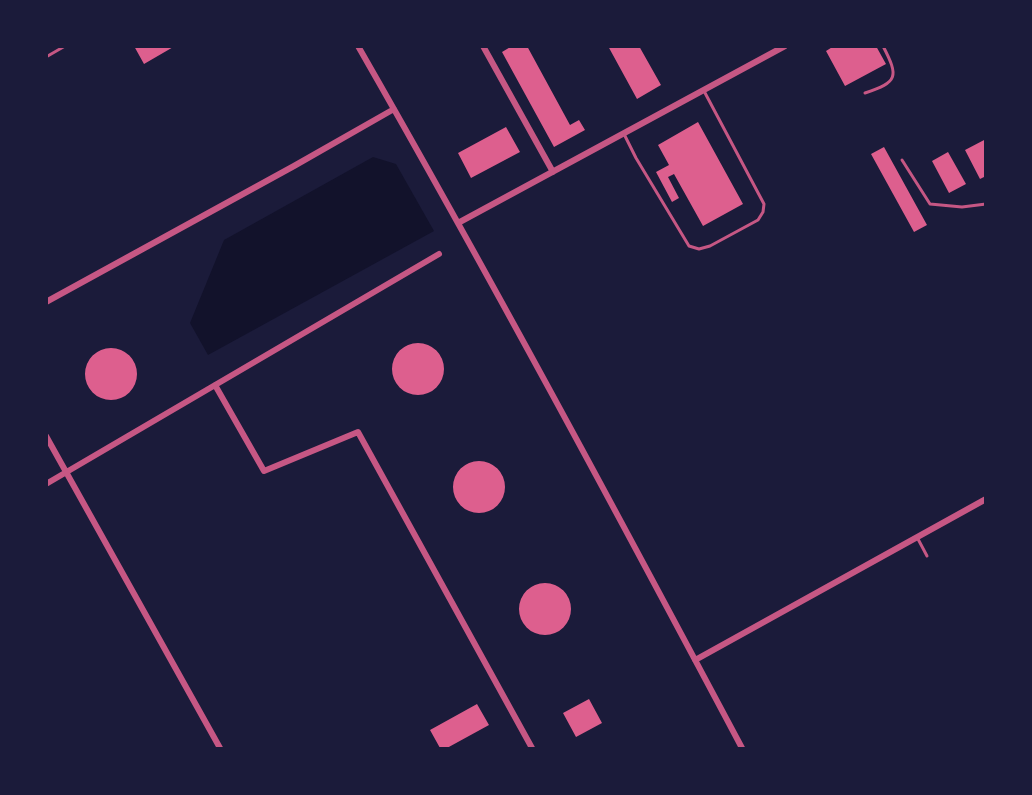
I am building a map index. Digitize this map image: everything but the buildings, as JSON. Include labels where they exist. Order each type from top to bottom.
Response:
[{"type":"street","points":[[358,46],[458,223],[742,748]]},
{"type":"street","points":[[483,46],[553,172]]},
{"type":"street","points":[[458,223],[785,46]]},
{"type":"street","points":[[46,302],[394,109]]},
{"type":"street","points":[[46,484],[439,254]]},
{"type":"street","points":[[215,386],[264,471],[357,432],[532,748]]},
{"type":"street","points":[[46,436],[220,748]]},
{"type":"street","points":[[695,660],[986,499]]},
{"type":"lane","points":[[46,57],[65,46]]},
{"type":"lane","points":[[865,93],[884,87],[892,79],[894,72],[883,46]]},
{"type":"lane","points":[[624,134],[689,246],[699,249],[710,246],[758,220],[765,204],[704,91]]},
{"type":"lane","points":[[902,160],[930,204],[962,207],[986,204]]},
{"type":"lane","points":[[917,537],[927,556]]},
{"type":"shaded area","points":[[373,157],[396,164],[434,231],[208,355],[190,323],[224,240]]}]
